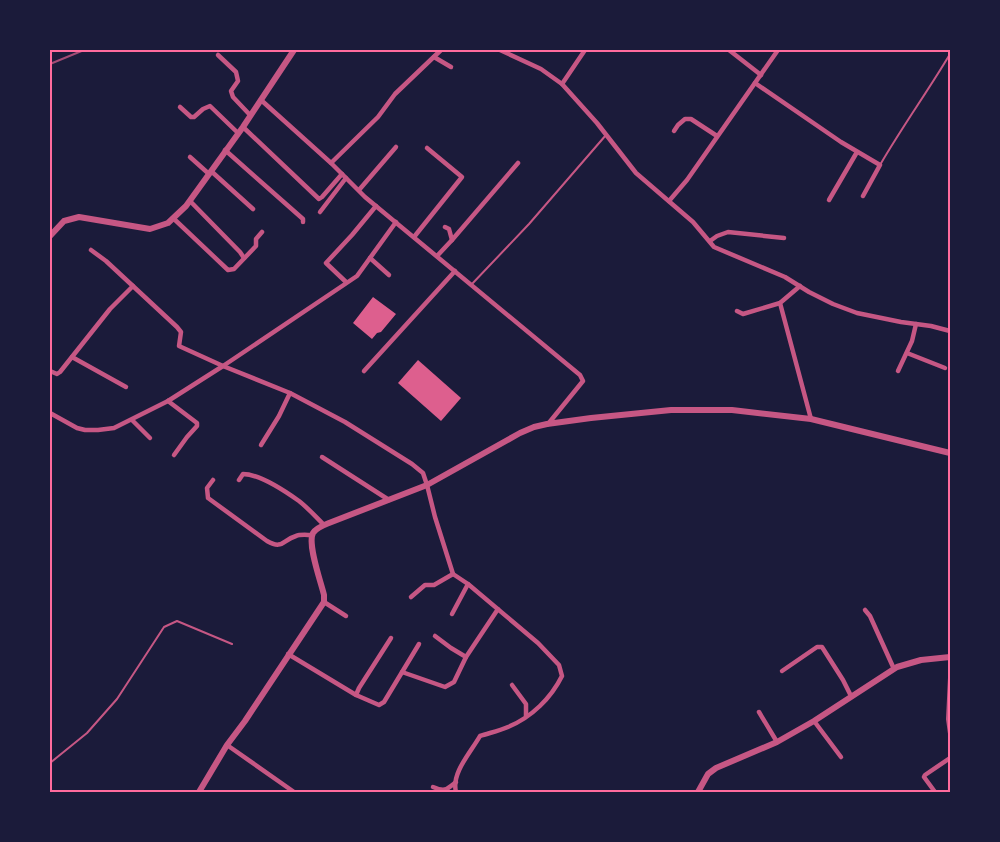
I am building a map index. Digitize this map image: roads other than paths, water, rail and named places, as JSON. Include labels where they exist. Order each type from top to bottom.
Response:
[{"type":"street","points":[[50,236],[64,221],[79,217],[150,229],[168,223],[186,207],[294,50]]},
{"type":"street","points":[[331,163],[370,125],[395,94],[441,50]]},
{"type":"street","points":[[500,50],[541,69],[562,84],[606,134],[636,173],[693,222],[714,247],[785,277],[833,304],[857,313],[951,331]]},
{"type":"street","points":[[562,84],[585,50]]},
{"type":"street","points":[[729,50],[761,75]]},
{"type":"street","points":[[669,201],[687,180],[778,50]]},
{"type":"street","points":[[218,55],[236,72],[238,81],[231,91],[233,97],[250,115]]},
{"type":"street","points":[[434,57],[451,68]]},
{"type":"street","points":[[755,82],[841,142],[880,165],[863,196]]},
{"type":"street","points":[[261,100],[376,206],[580,375],[583,381],[547,424]]},
{"type":"street","points":[[180,106],[191,117],[194,117],[210,106],[238,133]]},
{"type":"street","points":[[674,131],[685,119],[691,119],[717,136]]},
{"type":"street","points":[[243,127],[319,199],[344,176]]},
{"type":"street","points":[[359,190],[396,147]]},
{"type":"street","points":[[414,237],[462,177],[427,148]]},
{"type":"street","points":[[225,150],[303,219],[303,222]]},
{"type":"street","points":[[829,200],[857,152]]},
{"type":"street","points":[[190,157],[253,209]]},
{"type":"street","points":[[437,256],[518,163]]},
{"type":"street","points":[[320,212],[344,176]]},
{"type":"street","points":[[190,201],[244,258]]},
{"type":"street","points":[[345,282],[326,263],[376,206]]},
{"type":"street","points":[[173,218],[228,270],[234,269],[256,246],[256,239],[262,232]]},
{"type":"street","points":[[50,413],[77,428],[86,430],[114,428],[168,401],[357,276],[396,222]]},
{"type":"street","points":[[445,227],[449,229],[452,240]]},
{"type":"street","points":[[710,241],[729,232],[784,238]]},
{"type":"street","points":[[91,250],[106,261],[181,332],[179,346],[290,393],[345,422],[412,464],[423,474],[427,484],[453,573],[538,643],[559,665],[562,676],[543,704],[508,727],[480,735],[456,776],[454,789],[456,792]]},
{"type":"street","points":[[370,258],[389,275]]},
{"type":"street","points":[[364,371],[455,271]]},
{"type":"street","points":[[50,371],[57,374],[110,309],[133,286]]},
{"type":"street","points":[[737,311],[743,314],[780,303],[800,286]]},
{"type":"street","points":[[780,303],[811,419]]},
{"type":"street","points":[[898,371],[912,341],[916,324]]},
{"type":"street","points":[[907,353],[945,368]]},
{"type":"street","points":[[72,357],[126,387]]},
{"type":"street","points":[[261,445],[290,393]]},
{"type":"street","points":[[168,401],[197,423],[174,455]]},
{"type":"street","points":[[199,792],[227,745],[324,602],[312,548],[312,536],[316,530],[427,484],[520,433],[547,424],[671,410],[732,410],[811,419],[951,453]]},
{"type":"street","points":[[132,420],[150,438]]},
{"type":"street","points":[[322,457],[388,500]]},
{"type":"street","points":[[239,480],[243,474],[251,474],[301,502],[324,525]]},
{"type":"street","points":[[213,480],[207,488],[208,498],[267,541],[275,545],[296,535],[312,536]]},
{"type":"street","points":[[411,597],[425,585],[434,585],[453,573]]},
{"type":"street","points":[[452,614],[468,584]]},
{"type":"street","points":[[324,602],[346,615]]},
{"type":"street","points":[[402,672],[445,687],[454,682],[466,657],[498,609]]},
{"type":"street","points":[[865,610],[870,616],[894,669]]},
{"type":"street","points":[[435,636],[466,657]]},
{"type":"street","points":[[356,695],[391,638]]},
{"type":"street","points":[[288,654],[356,695],[379,705],[384,702],[419,645]]},
{"type":"street","points":[[782,671],[820,646],[851,696]]},
{"type":"street","points":[[698,792],[708,774],[716,768],[777,742],[894,669],[921,660],[950,657]]},
{"type":"street","points":[[512,685],[526,704],[526,716]]},
{"type":"street","points":[[759,712],[777,742]]},
{"type":"street","points":[[814,721],[841,757]]},
{"type":"street","points":[[227,745],[294,792]]},
{"type":"street","points":[[934,792],[924,777],[925,775],[951,758]]},
{"type":"street","points":[[433,787],[442,791],[456,782]]},
{"type":"lane","points":[[880,165],[951,54]]},
{"type":"lane","points":[[471,285],[529,224],[606,134]]},
{"type":"lane","points":[[50,763],[87,733],[117,699],[164,627],[177,621],[232,644]]},
{"type":"lane","points":[[950,657],[947,719],[951,741]]},
{"type":"railway","points":[[50,64],[84,50]]}]
